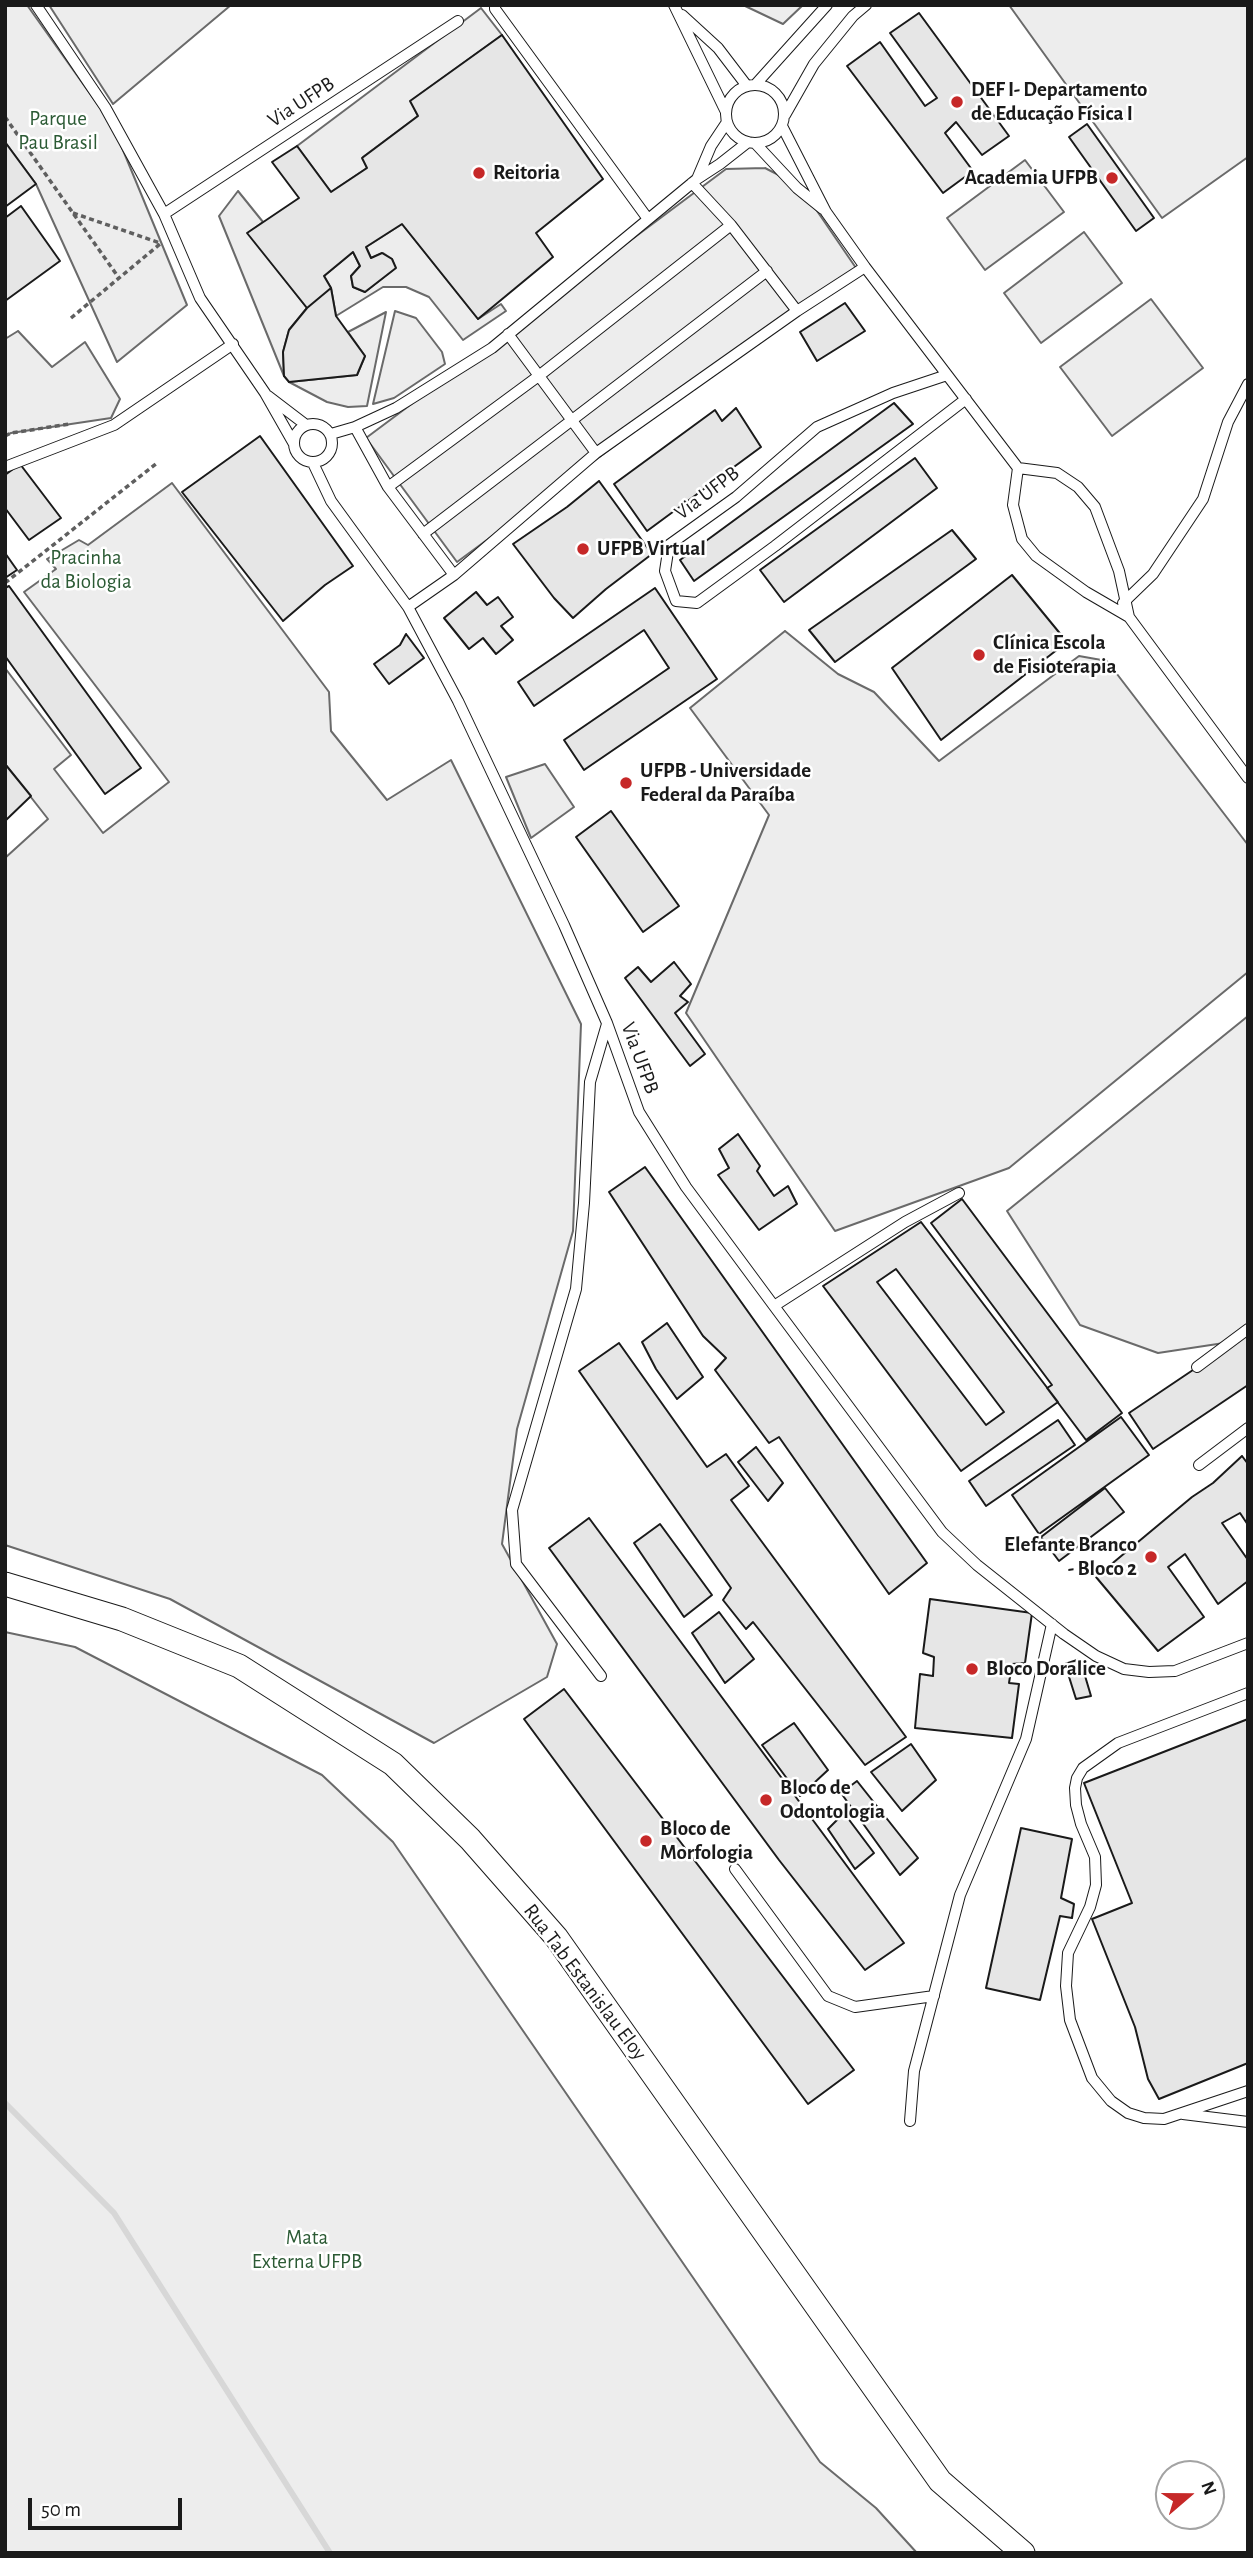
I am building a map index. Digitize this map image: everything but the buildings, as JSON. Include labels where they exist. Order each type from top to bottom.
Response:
[{"type":"street","name":"Rua Tab Estanislau Eloy","points":[[5,1584],[122,1619],[239,1667],[393,1764],[470,1839],[556,1937],[940,2481],[1023,2553]]},
{"type":"lane","points":[[36,5],[105,107],[164,214],[200,298],[265,393],[302,459],[313,463],[325,459],[330,454],[333,442],[331,434],[318,424],[306,425],[296,434],[294,443]]},
{"type":"lane","points":[[495,5],[495,9],[648,219]]},
{"type":"lane","points":[[694,181],[727,117],[730,101],[737,91],[751,86],[827,5]]},
{"type":"lane","points":[[331,434],[355,427],[417,395],[492,348],[694,181],[751,143],[766,141],[776,135],[814,64],[853,16],[866,5]]},
{"type":"lane","points":[[677,9],[718,48],[751,86],[773,91],[779,98],[783,121],[826,212],[1018,467],[1057,473],[1079,487],[1095,507],[1119,571],[1129,617]]},
{"type":"lane","points":[[677,9],[738,138],[751,143],[826,212]]},
{"type":"lane","name":"Via UFPB","points":[[164,214],[458,21]]},
{"type":"lane","points":[[694,181],[797,311]]},
{"type":"lane","points":[[388,487],[540,375],[731,225]]},
{"type":"lane","points":[[408,607],[454,575],[596,453],[797,311],[865,267]]},
{"type":"lane","points":[[423,534],[767,271]]},
{"type":"lane","points":[[508,334],[596,453]]},
{"type":"lane","points":[[5,467],[114,425],[233,344]]},
{"type":"lane","name":"Via UFPB","points":[[947,375],[893,393],[817,427],[736,497],[668,545],[665,571],[676,601],[697,603],[966,399]]},
{"type":"lane","points":[[1116,609],[1153,575],[1203,499],[1228,422],[1248,384]]},
{"type":"lane","points":[[265,393],[306,425]]},
{"type":"lane","points":[[355,427],[388,487],[454,575]]},
{"type":"lane","name":"Via UFPB","points":[[313,463],[331,501],[408,607],[464,713],[607,1023],[639,1112],[686,1187],[942,1532],[977,1565],[1052,1624],[1096,1656],[1124,1669],[1175,1671],[1248,1643]]},
{"type":"lane","points":[[1018,467],[1013,505],[1022,539],[1036,556],[1086,592],[1129,617],[1248,778]]},
{"type":"lane","points":[[601,1676],[516,1564],[512,1510],[576,1289],[584,1203],[590,1082],[607,1023]]},
{"type":"lane","points":[[774,1306],[905,1222],[959,1193]]},
{"type":"lane","points":[[1197,1367],[1248,1329]]},
{"type":"lane","points":[[1199,1465],[1248,1428]]},
{"type":"lane","points":[[909,2121],[914,2071],[960,1895],[1026,1739],[1052,1624]]},
{"type":"lane","points":[[1248,1693],[1118,1743],[1083,1768],[1075,1788],[1081,1824],[1095,1857],[1096,1885],[1090,1907],[1068,1953],[1066,1986],[1070,2020],[1092,2078],[1111,2101],[1128,2113],[1144,2118],[1164,2119],[1248,2091]]},
{"type":"lane","points":[[734,1869],[828,1996],[855,2007],[934,1996]]},
{"type":"lane","points":[[1179,2114],[1248,2122]]},
{"type":"path","points":[[5,117],[119,278]]},
{"type":"path","points":[[73,213],[160,244]]},
{"type":"path","points":[[155,232],[166,254]]},
{"type":"path","points":[[71,318],[160,244]]},
{"type":"path","points":[[5,436],[73,424]]},
{"type":"path","points":[[5,583],[157,463]]},
{"type":"shaded area","name":"Parque Pau Brasil","points":[[5,5],[27,5],[113,126],[187,305],[117,362],[36,184],[5,142]]},
{"type":"shaded area","points":[[49,5],[231,5],[113,104]]},
{"type":"shaded area","points":[[743,5],[803,5],[783,24]]},
{"type":"shaded area","points":[[1009,5],[1248,5],[1248,157],[1162,218]]},
{"type":"shaded area","points":[[481,8],[502,35],[411,101],[418,116],[363,157],[367,168],[331,192],[297,146]]},
{"type":"shaded area","points":[[1025,160],[1064,212],[985,270],[947,218]]},
{"type":"shaded area","points":[[765,168],[800,186],[856,268],[457,562],[366,438],[726,169]]},
{"type":"shaded area","points":[[238,191],[263,222],[248,233],[307,308],[289,330],[283,352],[284,376],[219,216]]},
{"type":"shaded area","points":[[402,224],[478,319],[501,304],[506,311],[463,340],[429,297],[406,287],[383,287],[336,316],[331,288],[324,276],[353,252],[360,266],[351,276],[353,287],[365,292],[395,268],[392,259],[383,253],[371,258],[366,247]]},
{"type":"shaded area","points":[[1084,232],[1122,283],[1041,343],[1004,293]]},
{"type":"shaded area","points":[[1151,299],[1203,368],[1112,436],[1060,367]]},
{"type":"shaded area","points":[[395,311],[416,318],[442,352],[445,364],[394,398],[373,404]]},
{"type":"shaded area","points":[[386,312],[367,406],[348,407],[327,402],[289,382],[357,375],[365,356],[348,332]]},
{"type":"shaded area","points":[[18,331],[52,367],[85,342],[120,399],[111,418],[5,436],[5,339]]},
{"type":"shaded area","points":[[172,483],[329,692],[331,731],[387,800],[451,760],[581,1024],[573,1231],[517,1429],[502,1544],[557,1644],[547,1677],[434,1743],[170,1599],[5,1545],[5,858],[48,819],[5,764],[5,668],[71,755],[54,769],[103,833],[169,782],[24,592],[56,569],[47,559],[79,540],[88,545]]},
{"type":"shaded area","points":[[785,631],[838,674],[874,692],[939,761],[1079,656],[1107,661],[1248,845],[1248,972],[1009,1168],[835,1231],[686,1013],[769,815],[690,708]]},
{"type":"shaded area","points":[[545,764],[574,807],[531,838],[506,777]]},
{"type":"shaded area","points":[[1248,1016],[1248,1325],[1224,1343],[1158,1353],[1080,1325],[1007,1211]]},
{"type":"shaded area","name":"Mata Externa UFPB","points":[[5,1632],[75,1647],[322,1775],[393,1842],[820,2462],[876,2508],[917,2553],[5,2553]]},
{"type":"waterway","points":[[5,2103],[114,2213],[330,2553]]},
{"type":"place","name":"DEF I- Departamento de Educação Física I","points":[[957,102]]},
{"type":"place","name":"Reitoria","points":[[479,173]]},
{"type":"place","name":"Academia UFPB","points":[[1112,178]]},
{"type":"place","name":"UFPB Virtual","points":[[583,549]]},
{"type":"place","name":"Clínica Escola de Fisioterapia","points":[[979,655]]},
{"type":"place","name":"UFPB - Universidade Federal da Paraíba","points":[[626,783]]},
{"type":"place","name":"Elefante Branco - Bloco 2","points":[[1151,1557]]},
{"type":"place","name":"Bloco Doralice","points":[[972,1669]]},
{"type":"place","name":"Bloco de Odontologia","points":[[766,1800]]},
{"type":"place","name":"Bloco de Morfologia","points":[[646,1841]]},
{"type":"park label","name":"Pracinha da Biologia","points":[[86,570]]}]
